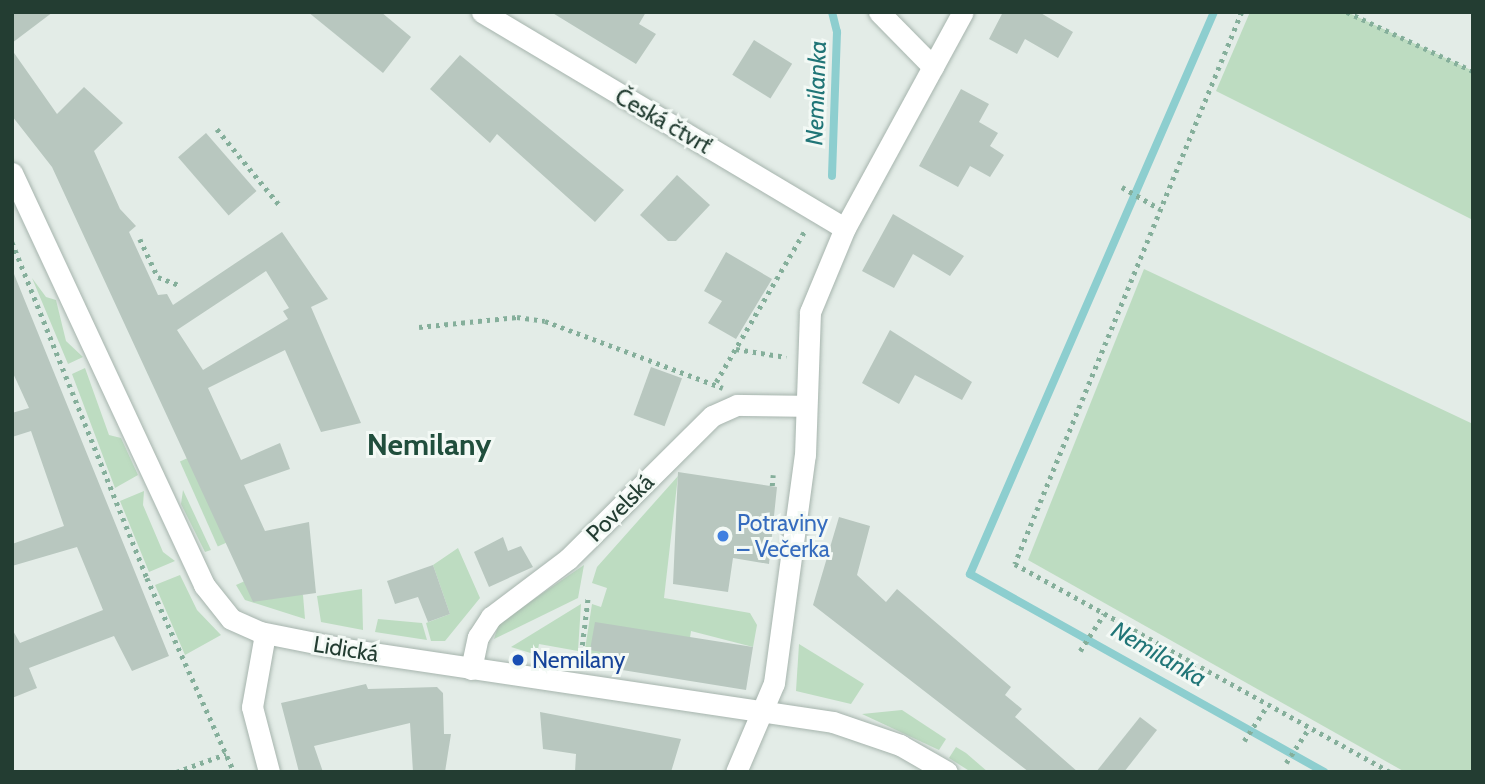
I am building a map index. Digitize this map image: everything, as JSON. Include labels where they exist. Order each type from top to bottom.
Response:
[{"type":"street","name":"Česká čtvrť","points":[[482,12],[845,229]]},
{"type":"street","points":[[880,12],[933,68]]},
{"type":"street","points":[[736,772],[764,714],[774,683],[799,513],[810,312],[845,229],[963,12]]},
{"type":"street","name":"Lidická","points":[[12,173],[208,593],[231,619],[265,634],[854,728],[947,772]]},
{"type":"street","name":"Povelská","points":[[471,669],[478,637],[491,617],[568,559],[712,416],[737,405],[806,406]]},
{"type":"street","points":[[265,634],[252,707],[269,772]]},
{"type":"path","points":[[1242,12],[1015,564],[1267,706],[1391,772]]},
{"type":"path","points":[[1347,12],[1473,71]]},
{"type":"path","points":[[218,129],[281,207]]},
{"type":"path","points":[[1122,187],[1160,209]]},
{"type":"path","points":[[419,327],[517,317],[545,321],[716,382],[816,211]]},
{"type":"path","points":[[140,239],[158,277],[179,285]]},
{"type":"path","points":[[12,242],[234,772]]},
{"type":"path","points":[[736,349],[807,358]]},
{"type":"path","points":[[772,486],[773,475]]},
{"type":"path","points":[[579,668],[588,597]]},
{"type":"path","points":[[1080,651],[1104,614]]},
{"type":"path","points":[[1244,741],[1267,706]]},
{"type":"path","points":[[1286,763],[1308,728]]},
{"type":"path","points":[[176,772],[226,754]]},
{"type":"green space","points":[[1250,12],[1347,12],[1473,71],[1473,220],[1216,91]]},
{"type":"green space","points":[[1144,269],[1473,424],[1473,772],[1405,772],[1028,560]]},
{"type":"green space","points":[[32,278],[46,297],[56,300],[66,341],[83,357],[68,364]]},
{"type":"green space","points":[[85,368],[109,435],[121,438],[138,475],[115,488],[72,374]]},
{"type":"green space","points":[[190,457],[228,542],[218,546],[180,461]]},
{"type":"green space","points":[[678,476],[664,598],[750,613],[757,625],[753,647],[691,631],[690,638],[606,653],[604,666],[583,662],[592,604],[601,607],[607,588],[592,583],[597,567]]},
{"type":"green space","points":[[183,490],[211,550],[205,552],[181,504]]},
{"type":"green space","points":[[144,491],[143,505],[163,552],[175,561],[149,572],[120,501]]},
{"type":"green space","points":[[458,548],[480,598],[445,641],[431,641],[426,623],[450,614],[433,565]]},
{"type":"green space","points":[[584,565],[578,598],[494,639],[499,623]]},
{"type":"green space","points":[[180,575],[197,610],[221,635],[185,655],[155,585]]},
{"type":"green space","points":[[245,581],[303,595],[305,619],[245,600],[236,585]]},
{"type":"green space","points":[[362,589],[363,630],[321,622],[317,596]]},
{"type":"green space","points":[[581,604],[578,651],[539,644],[537,655],[511,647]]},
{"type":"green space","points":[[378,619],[422,623],[427,640],[375,632]]},
{"type":"green space","points":[[799,644],[864,684],[851,704],[796,691]]},
{"type":"green space","points":[[902,710],[946,739],[939,750],[862,714]]},
{"type":"green space","points":[[956,747],[988,772],[971,772],[949,758]]},
{"type":"building","points":[[12,12],[53,12],[12,43]]},
{"type":"building","points":[[308,12],[381,12],[411,37],[383,73]]},
{"type":"building","points":[[551,12],[646,12],[639,24],[656,34],[636,64]]},
{"type":"building","points":[[1003,12],[1039,12],[1073,32],[1058,58],[1025,39],[1017,54],[989,39]]},
{"type":"building","points":[[754,40],[792,64],[770,99],[732,75]]},
{"type":"building","points":[[12,50],[57,114],[84,87],[123,123],[94,151],[120,209],[136,226],[129,232],[158,295],[167,294],[173,305],[282,232],[328,299],[311,307],[361,423],[321,432],[285,350],[208,388],[241,460],[280,443],[290,469],[244,485],[265,531],[309,522],[316,593],[253,602],[52,167],[12,116]],"holes":[[[266,271],[289,308],[283,311],[288,319],[203,370],[177,330]]]},
{"type":"building","points":[[460,55],[624,190],[595,222],[497,134],[490,143],[430,89]]},
{"type":"building","points":[[961,89],[989,104],[979,122],[998,133],[990,146],[1004,155],[990,177],[970,166],[958,187],[919,166]]},
{"type":"building","points":[[206,133],[257,191],[229,215],[178,157]]},
{"type":"building","points":[[677,175],[710,205],[676,241],[668,241],[640,215]]},
{"type":"building","points":[[893,214],[964,256],[950,276],[913,254],[894,288],[862,271]]},
{"type":"building","points":[[726,252],[772,279],[736,339],[708,323],[722,301],[704,291]]},
{"type":"building","points":[[12,269],[169,656],[132,671],[114,636],[29,668],[37,688],[12,698],[12,629],[20,643],[103,610],[77,547],[12,566],[12,544],[64,526],[31,431],[12,437],[12,413],[29,408],[12,371]]},
{"type":"building","points":[[890,330],[972,382],[962,400],[915,375],[899,404],[862,383]]},
{"type":"building","points":[[651,367],[682,378],[665,426],[634,415]]},
{"type":"building","name":"Potraviny – Večerka","points":[[678,472],[777,487],[769,564],[733,558],[728,592],[673,584]]},
{"type":"building","points":[[839,517],[870,526],[857,575],[886,602],[897,589],[1011,687],[1005,695],[1022,709],[1015,717],[1078,772],[1029,772],[813,605]]},
{"type":"building","points":[[503,537],[508,551],[521,546],[533,567],[489,587],[474,552]]},
{"type":"building","points":[[433,565],[450,614],[428,622],[418,597],[395,604],[387,581]]},
{"type":"building","points":[[595,622],[753,647],[746,690],[616,669],[619,655],[590,650]]},
{"type":"building","points":[[366,684],[368,689],[437,687],[443,693],[444,734],[451,734],[445,772],[413,772],[410,723],[314,746],[323,772],[299,772],[281,703]]},
{"type":"building","points":[[540,712],[681,739],[671,772],[575,772],[576,754],[543,749]]},
{"type":"building","points":[[1140,717],[1157,730],[1124,772],[1096,772]]},
{"type":"waterway","name":"Nemilanka","points":[[832,12],[837,32],[832,176]]},
{"type":"waterway","points":[[1214,12],[970,574],[1325,772]]},
{"type":"place","name":"Potraviny – Večerka","points":[[723,536]]},
{"type":"place","name":"Nemilany","points":[[518,660]]},
{"type":"district","name":"Nemilany","points":[[429,445]]}]
